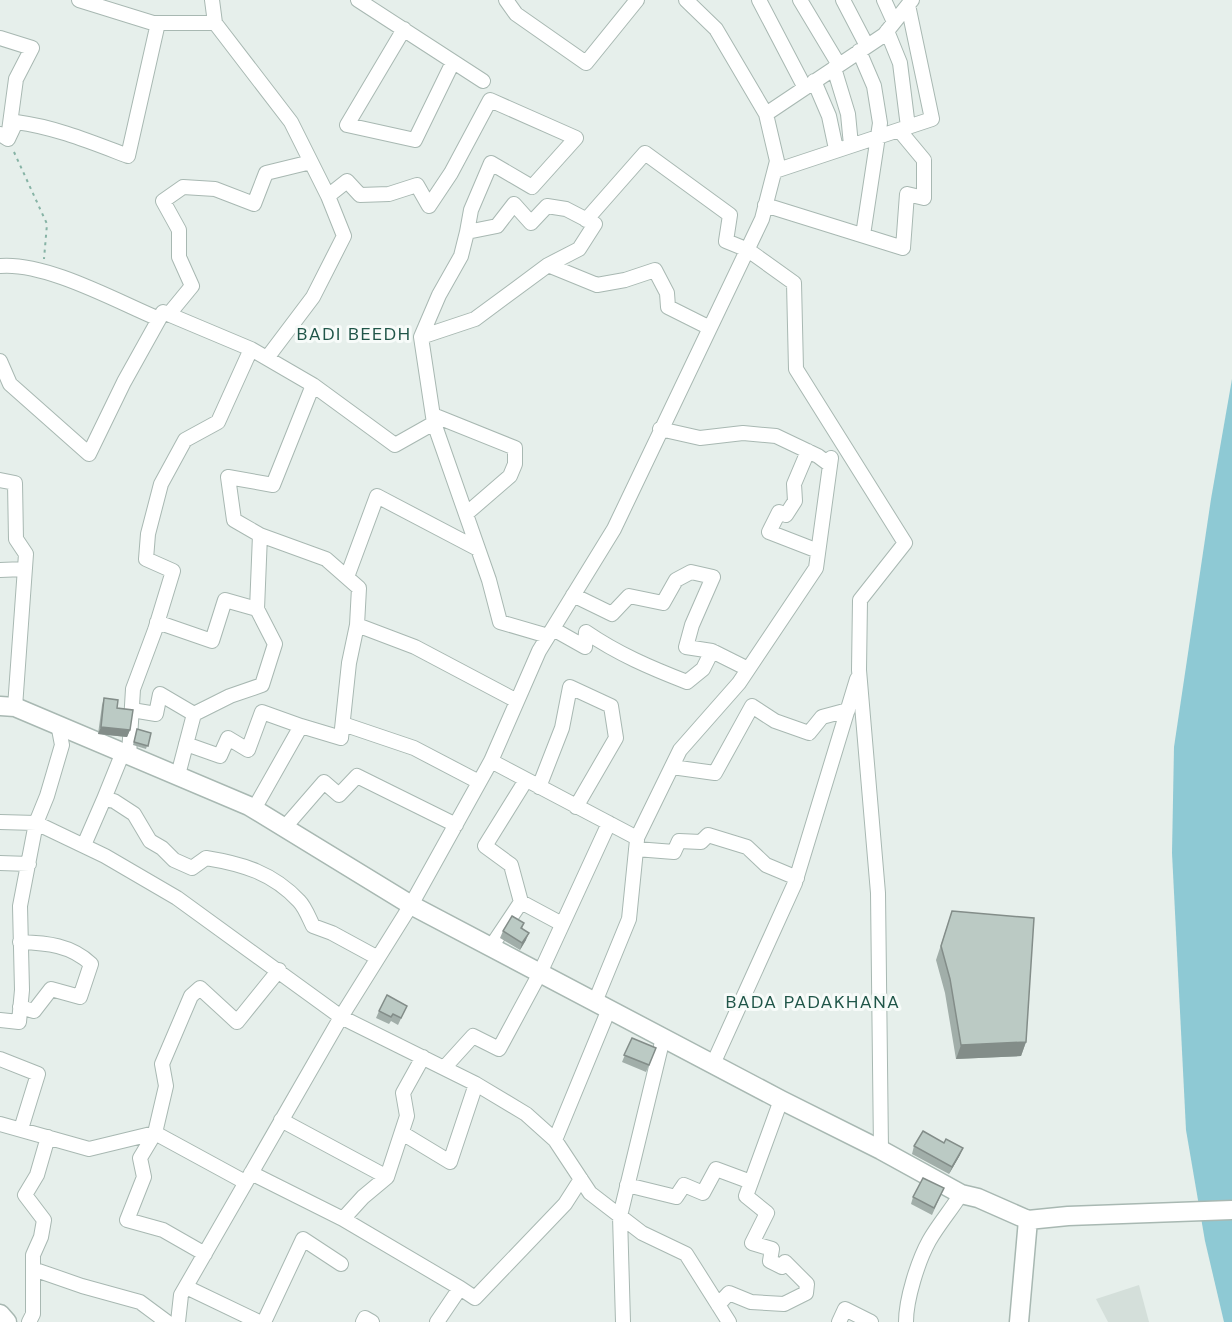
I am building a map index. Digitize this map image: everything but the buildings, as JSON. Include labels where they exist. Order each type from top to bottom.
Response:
[{"type":"street","points":[[212,0],[215,23],[291,122],[328,196],[344,236],[313,297],[267,358]]},
{"type":"street","points":[[358,0],[483,81]]},
{"type":"street","points":[[506,0],[516,14],[586,63],[637,0]]},
{"type":"street","points":[[178,1322],[181,1295],[341,1017],[411,905],[491,761],[539,651],[614,529],[660,429],[748,250],[765,205],[777,161],[766,114],[716,29],[686,0]]},
{"type":"street","points":[[759,0],[829,116],[836,149]]},
{"type":"street","points":[[800,0],[836,67],[848,114],[851,145]]},
{"type":"street","points":[[843,0],[863,49],[874,86],[880,123],[863,236]]},
{"type":"street","points":[[765,205],[903,248],[908,194],[924,198],[924,160],[904,128],[900,63],[885,0]]},
{"type":"street","points":[[85,1],[159,23],[215,23]]},
{"type":"street","points":[[766,114],[863,49],[891,27],[910,2]]},
{"type":"street","points":[[774,171],[932,119],[910,2]]},
{"type":"street","points":[[4,137],[16,122],[33,124],[64,132],[128,156],[159,23]]},
{"type":"street","points":[[404,29],[347,125],[415,140],[453,62]]},
{"type":"street","points":[[0,38],[32,48],[16,79],[4,137]]},
{"type":"street","points":[[328,196],[347,181],[360,195],[389,194],[417,185],[429,206],[451,173],[490,100],[576,138],[532,187],[491,162],[471,210],[460,256],[439,295],[421,337],[433,419],[478,549],[500,622],[550,632],[585,647],[586,632],[611,649],[643,665],[687,682],[703,669],[712,651]]},
{"type":"street","points":[[586,220],[645,153],[730,215],[726,241],[748,250],[794,283],[796,369],[905,543],[860,600],[859,670],[878,893],[881,1150]]},
{"type":"street","points":[[0,361],[10,384],[89,454],[124,382],[164,317],[192,286],[179,257],[179,230],[163,201],[183,187],[215,189],[254,204],[266,173],[311,162]]},
{"type":"street","points":[[421,337],[475,319],[548,265],[579,249],[595,224],[566,209],[547,206],[531,222],[514,204],[497,226],[467,232]]},
{"type":"street","points":[[0,266],[8,265],[42,271],[251,349],[313,385],[395,445],[433,419]]},
{"type":"street","points":[[548,265],[597,285],[625,280],[655,270],[667,293],[668,307],[710,328]]},
{"type":"street","points":[[84,845],[126,754],[133,689],[158,622],[172,571],[146,559],[148,534],[161,484],[185,440],[218,422],[251,349]]},
{"type":"street","points":[[186,744],[220,756],[228,738],[248,750],[262,712],[341,738],[349,663],[357,625],[359,588],[326,559],[260,535],[234,520],[228,477],[273,485],[313,385]]},
{"type":"street","points":[[433,419],[515,448],[515,464],[510,476],[466,514]]},
{"type":"street","points":[[555,1140],[629,919],[636,843],[680,750],[739,682],[816,568],[831,461],[776,436],[743,433],[700,438],[660,429]]},
{"type":"street","points":[[808,451],[794,484],[795,501],[786,515],[778,512],[769,532],[818,551]]},
{"type":"street","points":[[0,480],[15,483],[16,539],[26,554],[8,706],[58,724],[254,809],[411,905],[961,1194],[978,1198],[1028,1221],[1068,1215],[1232,1210]]},
{"type":"street","points":[[346,577],[377,496],[478,549]]},
{"type":"street","points":[[178,775],[194,714],[230,696],[262,685],[275,644],[257,609],[260,535]]},
{"type":"street","points":[[0,570],[25,568]]},
{"type":"street","points":[[573,595],[612,614],[629,597],[663,603],[676,579],[691,572],[713,578],[692,625],[686,647],[712,651],[748,669]]},
{"type":"street","points":[[158,622],[212,641],[225,600],[257,609]]},
{"type":"street","points":[[357,625],[415,647],[517,701]]},
{"type":"street","points":[[713,1064],[796,878],[859,670]]},
{"type":"street","points":[[539,787],[562,728],[570,687],[611,706],[616,738],[576,807]]},
{"type":"street","points":[[132,710],[156,714],[160,694],[194,714]]},
{"type":"street","points":[[672,767],[715,773],[752,706],[775,721],[809,733],[822,717],[848,710]]},
{"type":"street","points":[[0,1020],[19,1022],[22,990],[20,906],[36,823],[47,796],[62,745],[58,724]]},
{"type":"street","points":[[343,724],[414,748],[479,782]]},
{"type":"street","points":[[254,809],[301,726]]},
{"type":"street","points":[[491,761],[609,823],[636,843],[674,852],[679,841],[701,842],[708,835],[747,847],[766,865],[796,878]]},
{"type":"street","points":[[285,827],[324,782],[339,795],[357,776],[456,825]]},
{"type":"street","points":[[526,780],[485,846],[511,865],[521,902],[562,924]]},
{"type":"street","points":[[104,799],[114,801],[134,814],[150,841],[162,848],[174,861],[192,868],[206,858],[249,866],[274,879],[301,902],[312,926],[332,933],[378,958]]},
{"type":"street","points":[[0,822],[36,823],[84,845],[177,898],[341,1017],[476,1084],[526,1114],[555,1140],[590,1193],[642,1233],[686,1254],[729,1322]]},
{"type":"street","points":[[444,1068],[473,1036],[499,1049],[540,973],[609,823]]},
{"type":"street","points":[[0,863],[29,864]]},
{"type":"street","points":[[490,946],[521,902]]},
{"type":"street","points":[[20,942],[50,944],[80,954],[91,964],[80,997],[51,989],[34,1011],[20,1007]]},
{"type":"street","points":[[205,1254],[163,1230],[127,1220],[144,1177],[140,1158],[155,1132],[166,1086],[162,1064],[191,996],[200,988],[237,1022],[279,970]]},
{"type":"street","points":[[622,1322],[620,1216],[663,1038]]},
{"type":"street","points":[[343,1219],[363,1197],[387,1177],[407,1116],[404,1093],[423,1057]]},
{"type":"street","points":[[0,1059],[38,1074],[21,1129]]},
{"type":"street","points":[[402,1133],[450,1162],[476,1084]]},
{"type":"street","points":[[718,1305],[729,1293],[751,1302],[784,1304],[806,1293],[807,1284],[785,1262],[782,1267],[770,1261],[772,1250],[752,1243],[767,1213],[746,1196],[781,1101]]},
{"type":"street","points":[[281,1120],[387,1177]]},
{"type":"street","points":[[0,1124],[89,1149],[155,1132],[248,1178],[343,1219],[475,1298],[565,1204],[580,1179]]},
{"type":"street","points":[[29,1322],[33,1314],[33,1255],[41,1237],[44,1220],[25,1195],[37,1175],[48,1137]]},
{"type":"street","points":[[627,1185],[676,1197],[684,1185],[703,1193],[716,1169],[751,1182]]},
{"type":"street","points":[[906,1322],[909,1300],[929,1242],[961,1194]]},
{"type":"street","points":[[1019,1322],[1028,1221]]},
{"type":"street","points":[[264,1322],[303,1239],[341,1264]]},
{"type":"street","points":[[33,1269],[140,1302],[167,1322]]},
{"type":"street","points":[[186,1287],[259,1322]]},
{"type":"street","points":[[437,1322],[460,1288]]},
{"type":"street","points":[[839,1322],[845,1309],[872,1322]]},
{"type":"street","points":[[363,1322],[364,1318],[372,1322]]},
{"type":"path","points":[[4,137],[47,224],[42,271]]},
{"type":"shaded area","points":[[1139,1285],[1149,1322],[1108,1322],[1096,1299]]},
{"type":"water","points":[[1232,379],[1232,1322],[1224,1322],[1205,1241],[1186,1130],[1172,853],[1174,747],[1211,499]]},
{"type":"district","name":"BADI BEEDH","points":[[354,334]]},
{"type":"district","name":"BADA PADAKHANA","points":[[813,1002]]}]
